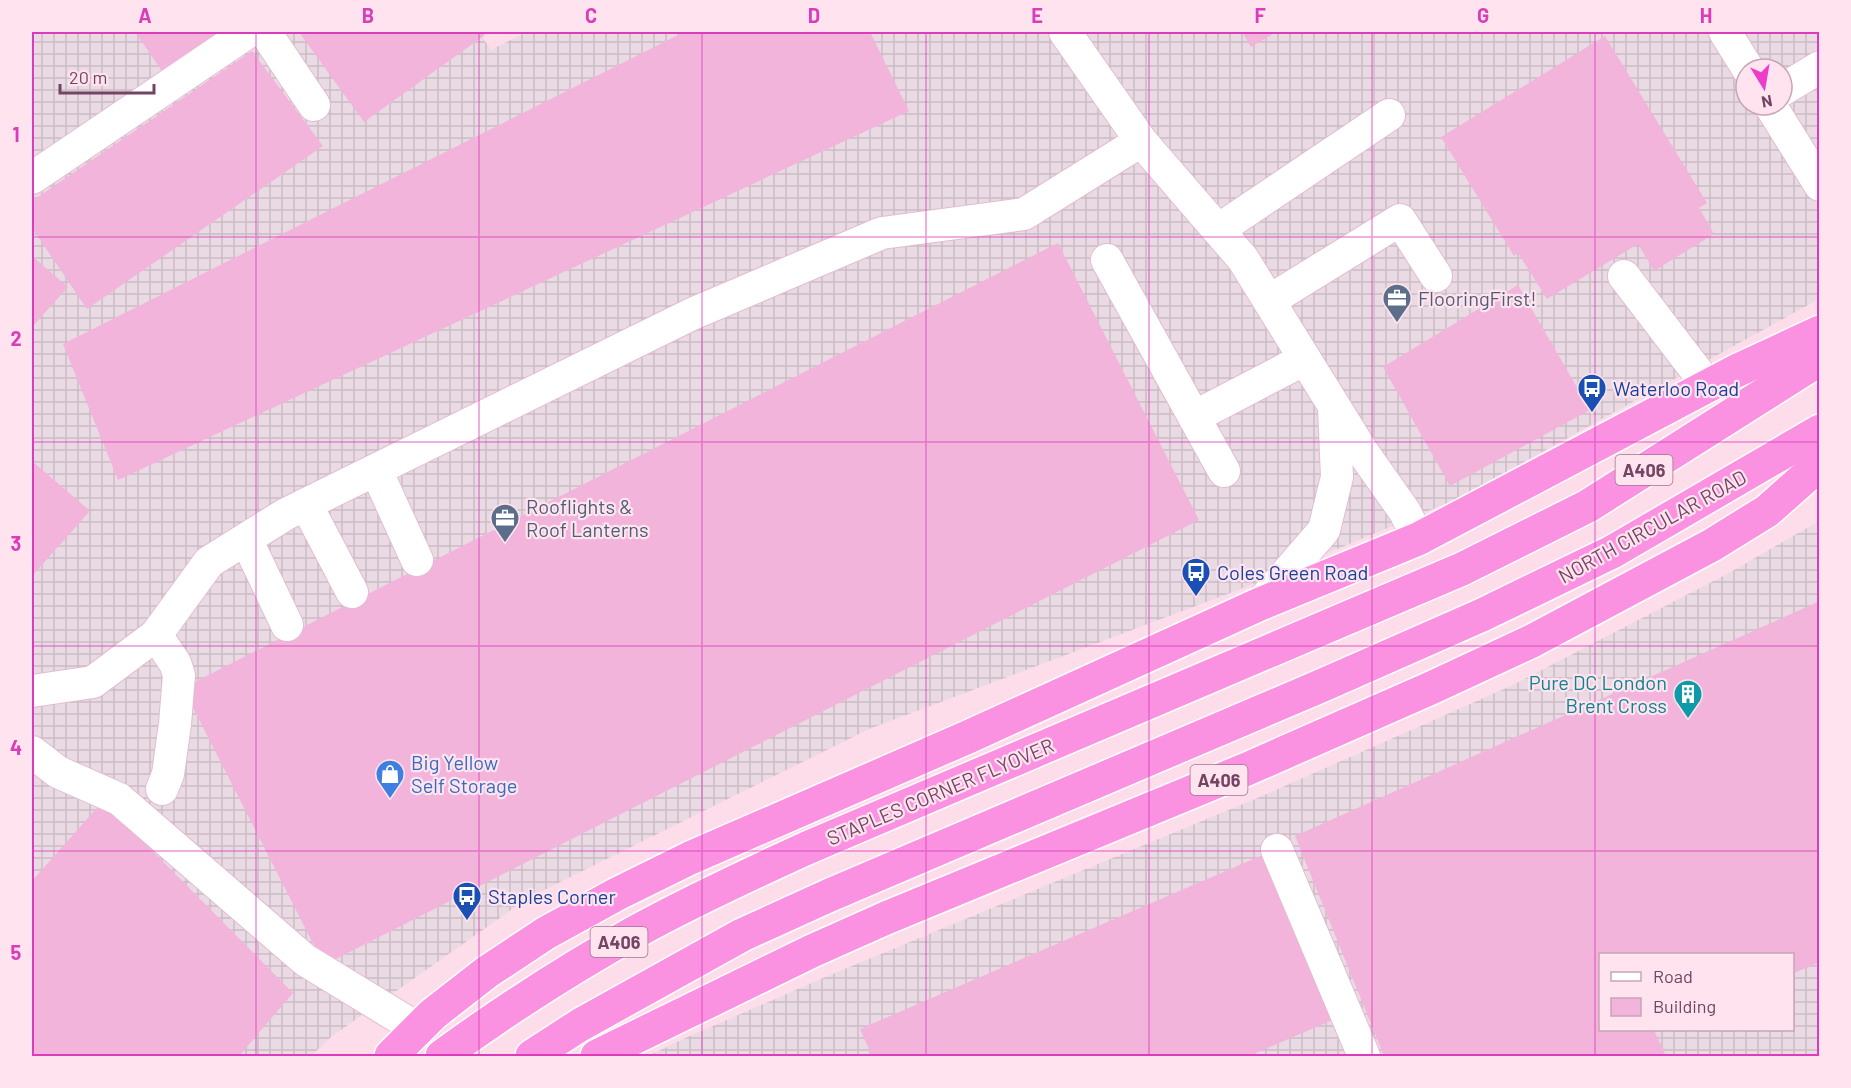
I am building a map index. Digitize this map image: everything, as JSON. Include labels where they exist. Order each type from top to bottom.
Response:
[{"type":"highway","name":"A406","points":[[391,1056],[433,1014],[487,972],[546,933],[616,894],[690,858],[968,737],[1260,604],[1418,539],[1708,386],[1820,332]]},
{"type":"highway","name":"STAPLES CORNER FLYOVER","points":[[442,1056],[547,985],[637,931],[718,888],[1462,569],[1588,506],[1820,359]]},
{"type":"highway","name":"NORTH CIRCULAR ROAD","points":[[532,1056],[580,1025],[742,935],[830,895],[1312,690],[1482,615],[1612,552],[1820,431]]},
{"type":"highway","name":"A406","points":[[597,1056],[875,922],[1247,769],[1522,645],[1712,545],[1767,511],[1820,464]]},
{"type":"street","points":[[32,178],[248,32]]},
{"type":"street","points":[[265,32],[314,105]]},
{"type":"street","points":[[1065,32],[1141,141],[1243,259],[1362,451],[1405,512],[1418,539]]},
{"type":"street","points":[[1725,32],[1741,57]]},
{"type":"street","points":[[1794,83],[1820,67]]},
{"type":"street","points":[[1218,230],[1389,116]]},
{"type":"street","points":[[1778,117],[1820,185]]},
{"type":"street","points":[[32,691],[93,682],[156,634],[209,562],[306,504],[692,314],[882,233],[1024,214],[1141,141]]},
{"type":"street","points":[[1269,300],[1400,220],[1436,276]]},
{"type":"street","points":[[1107,260],[1224,471]]},
{"type":"street","points":[[1623,276],[1708,386]]},
{"type":"street","points":[[1194,417],[1305,358]]},
{"type":"street","points":[[1260,604],[1324,530],[1337,477],[1334,405]]},
{"type":"street","points":[[376,470],[417,560]]},
{"type":"street","points":[[306,504],[352,592]]},
{"type":"street","points":[[247,541],[287,625]]},
{"type":"street","points":[[156,634],[175,663],[178,675],[176,724],[168,774],[162,789]]},
{"type":"street","points":[[32,752],[58,772],[119,799],[305,960],[418,1029]]},
{"type":"street","points":[[1277,850],[1364,1056]]},
{"type":"shaded area","points":[[32,32],[479,32],[491,50],[526,32],[1819,32],[1819,299],[1457,499],[1246,587],[869,729],[528,898],[331,1037],[311,1056],[32,1056]]},
{"type":"shaded area","points":[[1819,521],[1819,1056],[648,1056],[823,978],[1260,797],[1513,685],[1729,573]]},
{"type":"building","points":[[135,32],[221,32],[162,71]]},
{"type":"building","points":[[299,32],[482,32],[485,35],[364,122]]},
{"type":"building","points":[[684,32],[870,32],[909,111],[118,480],[63,344]]},
{"type":"building","points":[[1242,32],[1276,32],[1251,47]]},
{"type":"building","points":[[1605,36],[1707,203],[1699,208],[1714,234],[1654,271],[1638,244],[1547,299],[1518,253],[1514,256],[1441,137]]},
{"type":"building","points":[[252,51],[323,146],[87,309],[32,228],[32,201]]},
{"type":"building","points":[[1058,243],[1199,520],[324,965],[183,688]]},
{"type":"building","points":[[32,256],[68,287],[32,327]]},
{"type":"building","points":[[1518,285],[1590,410],[1450,486],[1383,367]]},
{"type":"building","points":[[32,461],[90,511],[32,576]]},
{"type":"building","name":"Pure DC London Brent Cross","points":[[1820,601],[1820,962],[1794,973],[1794,953],[1599,953],[1599,1031],[1654,1031],[1666,1056],[1384,1056],[1295,836]]},
{"type":"building","points":[[103,801],[293,993],[239,1056],[32,1056],[32,881]]},
{"type":"building","points":[[1265,854],[1337,1018],[1249,1056],[872,1056],[860,1029]]},
{"type":"place","name":"FlooringFirst!","points":[[1397,324]]},
{"type":"place","name":"Waterloo Road","points":[[1592,414]]},
{"type":"place","name":"Rooflights & Roof Lanterns","points":[[505,544]]},
{"type":"place","name":"Coles Green Road","points":[[1196,598]]},
{"type":"place","name":"Pure DC London Brent Cross","points":[[1688,720]]},
{"type":"place","name":"Big Yellow Self Storage","points":[[390,800]]},
{"type":"place","name":"Staples Corner","points":[[467,922]]}]
